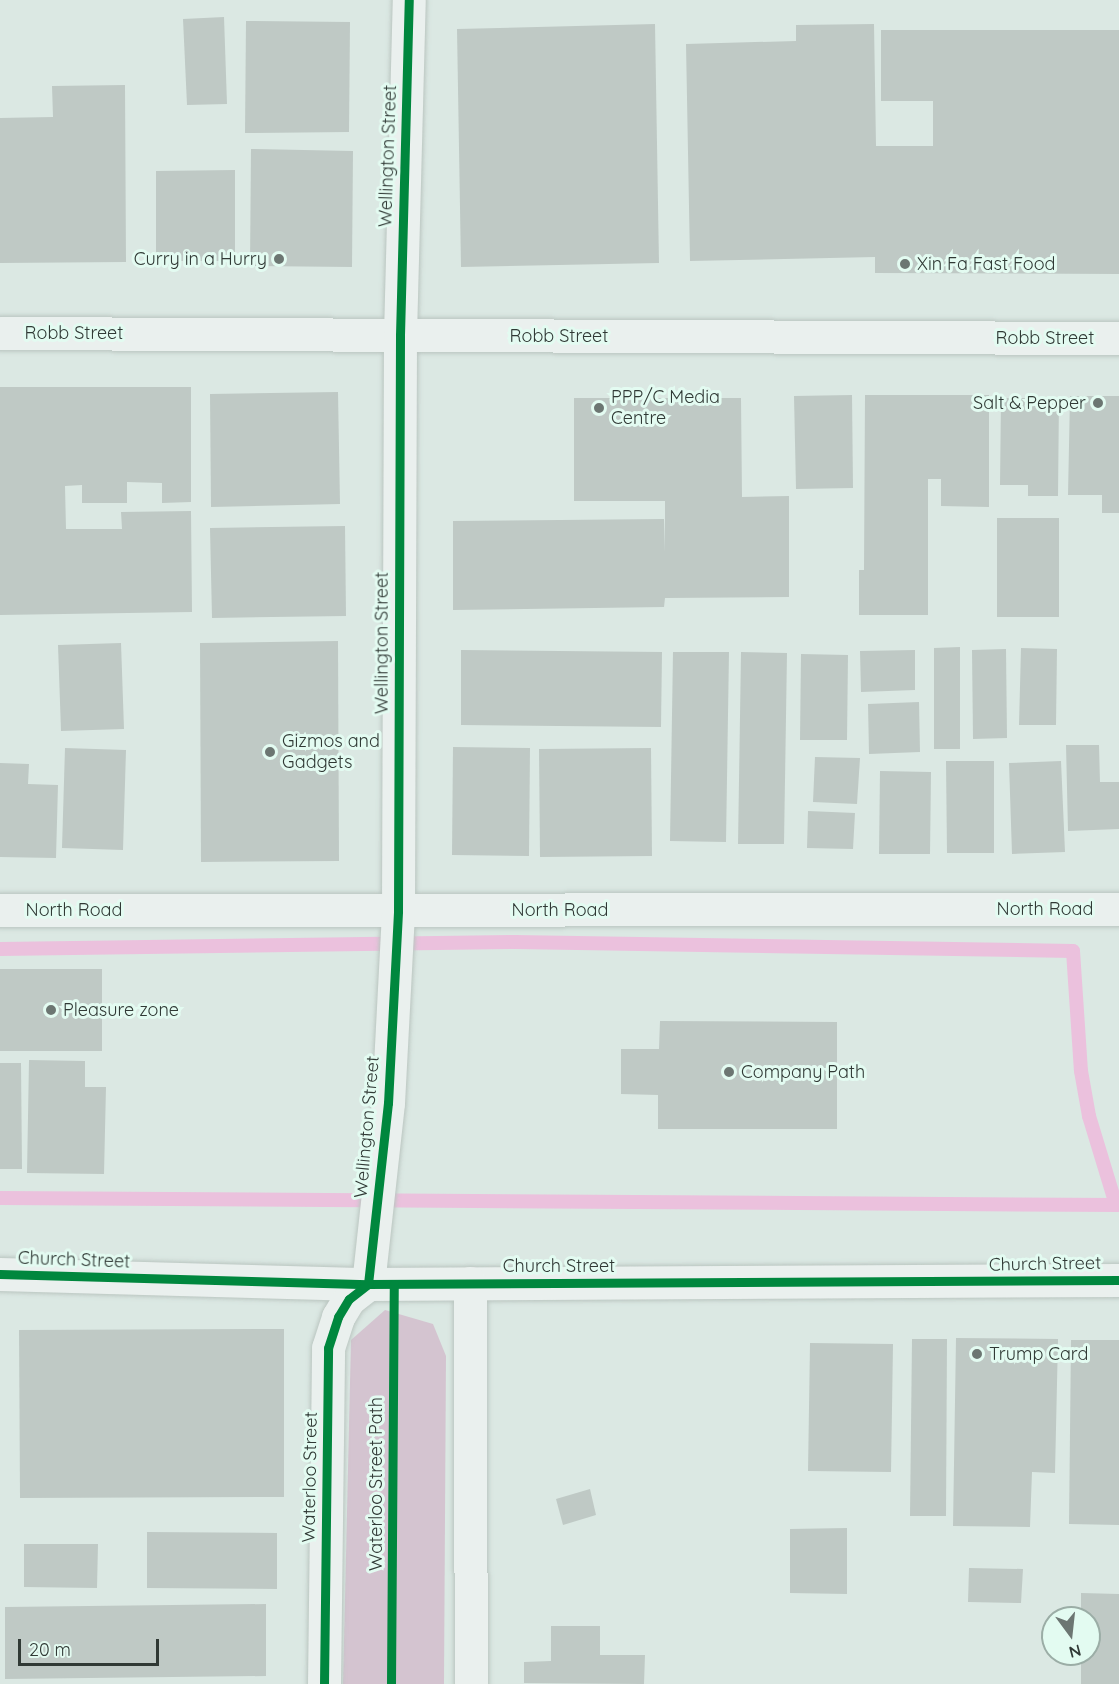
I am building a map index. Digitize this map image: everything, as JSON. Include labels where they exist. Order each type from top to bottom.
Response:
[{"type":"street","name":"Wellington Street","points":[[368,1284],[388,1103],[398,910],[400,335],[409,0]]},
{"type":"street","name":"Robb Street","points":[[0,333],[1119,338]]},
{"type":"street","name":"North Road","points":[[0,910],[1119,909]]},
{"type":"street","name":"Church Street","points":[[0,1274],[368,1284],[1119,1280]]},
{"type":"street","points":[[470,1283],[471,1684]]},
{"type":"street","name":"Waterloo Street","points":[[324,1684],[328,1348],[338,1317],[349,1299],[368,1284]]},
{"type":"shaded area","points":[[385,1310],[433,1324],[446,1356],[444,1684],[343,1684],[351,1340]]},
{"type":"building","points":[[224,17],[227,104],[187,105],[183,19]]},
{"type":"building","points":[[246,21],[350,22],[349,132],[245,133]]},
{"type":"building","points":[[655,24],[659,263],[461,267],[457,29]]},
{"type":"building","points":[[874,24],[876,146],[933,146],[933,101],[881,101],[881,30],[1119,30],[1119,274],[875,273],[875,257],[690,261],[686,44],[796,41],[796,25]]},
{"type":"building","points":[[125,85],[126,262],[0,263],[0,118],[53,117],[52,86]]},
{"type":"building","points":[[251,149],[353,151],[352,267],[250,266]]},
{"type":"building","points":[[235,170],[235,261],[156,261],[156,171]]},
{"type":"building","points":[[0,387],[191,387],[191,502],[162,503],[162,483],[127,482],[127,503],[82,503],[82,485],[65,486],[66,529],[122,529],[121,512],[191,511],[192,612],[0,615]]},
{"type":"building","points":[[338,392],[340,504],[211,507],[210,394]]},
{"type":"building","points":[[852,395],[853,488],[796,489],[794,396]]},
{"type":"building","points":[[865,395],[989,395],[989,507],[941,506],[941,479],[928,479],[928,615],[859,615],[859,570],[864,570]]},
{"type":"building","points":[[1070,396],[1119,396],[1119,513],[1102,513],[1102,495],[1068,495]]},
{"type":"building","points":[[574,398],[741,398],[742,497],[789,496],[789,597],[665,598],[664,607],[453,610],[453,521],[664,519],[665,552],[665,501],[574,501]]},
{"type":"building","points":[[1001,398],[1059,398],[1058,496],[1028,496],[1028,485],[1000,485]]},
{"type":"building","points":[[997,518],[1059,518],[1059,617],[997,617]]},
{"type":"building","points":[[345,526],[346,616],[212,618],[210,528]]},
{"type":"building","name":"Gizmos and Gadgets","points":[[338,641],[339,861],[201,862],[200,643]]},
{"type":"building","points":[[121,643],[124,729],[61,731],[58,645]]},
{"type":"building","points":[[960,647],[960,749],[934,749],[934,648]]},
{"type":"building","points":[[1021,648],[1057,649],[1056,725],[1019,725]]},
{"type":"building","points":[[1006,649],[1007,738],[973,739],[972,650]]},
{"type":"building","points":[[461,650],[662,652],[661,727],[461,725]]},
{"type":"building","points":[[915,650],[915,690],[861,692],[860,651]]},
{"type":"building","points":[[673,652],[729,652],[726,842],[670,841]]},
{"type":"building","points":[[741,652],[787,653],[784,844],[738,844]]},
{"type":"building","points":[[801,654],[848,655],[847,740],[800,740]]},
{"type":"building","points":[[919,702],[920,752],[869,754],[868,704]]},
{"type":"building","points":[[1066,745],[1099,745],[1100,782],[1119,782],[1119,829],[1068,831]]},
{"type":"building","points":[[453,747],[530,748],[529,856],[452,855]]},
{"type":"building","points":[[65,748],[126,750],[123,850],[62,848]]},
{"type":"building","points":[[651,748],[652,856],[540,857],[539,749]]},
{"type":"building","points":[[815,757],[860,758],[857,804],[813,802]]},
{"type":"building","points":[[946,761],[994,761],[994,853],[947,853]]},
{"type":"building","points":[[1061,761],[1065,852],[1012,854],[1009,763]]},
{"type":"building","points":[[0,763],[29,764],[28,784],[58,785],[56,858],[0,857]]},
{"type":"building","points":[[880,771],[931,772],[930,854],[879,854]]},
{"type":"building","points":[[808,811],[855,813],[853,849],[807,848]]},
{"type":"building","name":"Pleasure zone","points":[[0,969],[102,969],[102,1051],[0,1051]]},
{"type":"building","name":"Company Path","points":[[660,1021],[837,1022],[837,1129],[658,1129],[658,1095],[621,1094],[621,1049],[659,1049]]},
{"type":"building","points":[[29,1060],[85,1061],[85,1087],[106,1087],[104,1174],[27,1173]]},
{"type":"building","points":[[0,1063],[21,1063],[22,1169],[0,1169]]},
{"type":"building","points":[[284,1329],[284,1497],[20,1498],[19,1330]]},
{"type":"building","points":[[956,1338],[1058,1339],[1055,1473],[1032,1472],[1030,1527],[953,1526]]},
{"type":"building","points":[[912,1339],[947,1339],[946,1516],[910,1516]]},
{"type":"building","points":[[1071,1340],[1119,1340],[1119,1525],[1069,1524]]},
{"type":"building","points":[[810,1343],[893,1344],[891,1472],[808,1471]]},
{"type":"building","points":[[590,1489],[596,1515],[563,1525],[556,1499]]},
{"type":"building","points":[[847,1528],[847,1594],[790,1593],[790,1529]]},
{"type":"building","points":[[147,1532],[277,1533],[277,1589],[147,1588]]},
{"type":"building","points":[[24,1544],[98,1544],[97,1588],[24,1587]]},
{"type":"building","points":[[969,1568],[1023,1569],[1021,1603],[968,1602]]},
{"type":"building","points":[[1081,1593],[1119,1594],[1119,1684],[1081,1684],[1081,1666],[1101,1666],[1101,1606],[1081,1606]]},
{"type":"building","points":[[266,1604],[266,1676],[5,1679],[5,1607]]},
{"type":"building","points":[[551,1626],[600,1626],[600,1655],[645,1655],[644,1684],[524,1683],[524,1662],[551,1661]]},
{"type":"waterway","points":[[0,949],[515,942],[1073,951],[1081,1071],[1089,1116],[1116,1205]]},
{"type":"waterway","points":[[0,1198],[1119,1205]]},
{"type":"cycle path","points":[[324,1684],[328,1348],[338,1317],[349,1299],[368,1284],[388,1103],[398,911],[400,335],[409,0]]},
{"type":"cycle path","points":[[0,1274],[368,1284],[1119,1280]]},
{"type":"cycle path","name":"Waterloo Street Path","points":[[391,1684],[394,1284]]},
{"type":"place","name":"Curry in a Hurry","points":[[279,259]]},
{"type":"place","name":"Xin Fa Fast Food","points":[[905,264]]},
{"type":"place","name":"Salt & Pepper","points":[[1098,403]]},
{"type":"place","name":"PPP/C Media Centre","points":[[599,408]]},
{"type":"place","name":"Gizmos and Gadgets","points":[[270,752]]},
{"type":"place","name":"Pleasure zone","points":[[51,1010]]},
{"type":"place","name":"Company Path","points":[[729,1072]]},
{"type":"place","name":"Trump Card","points":[[977,1354]]}]
